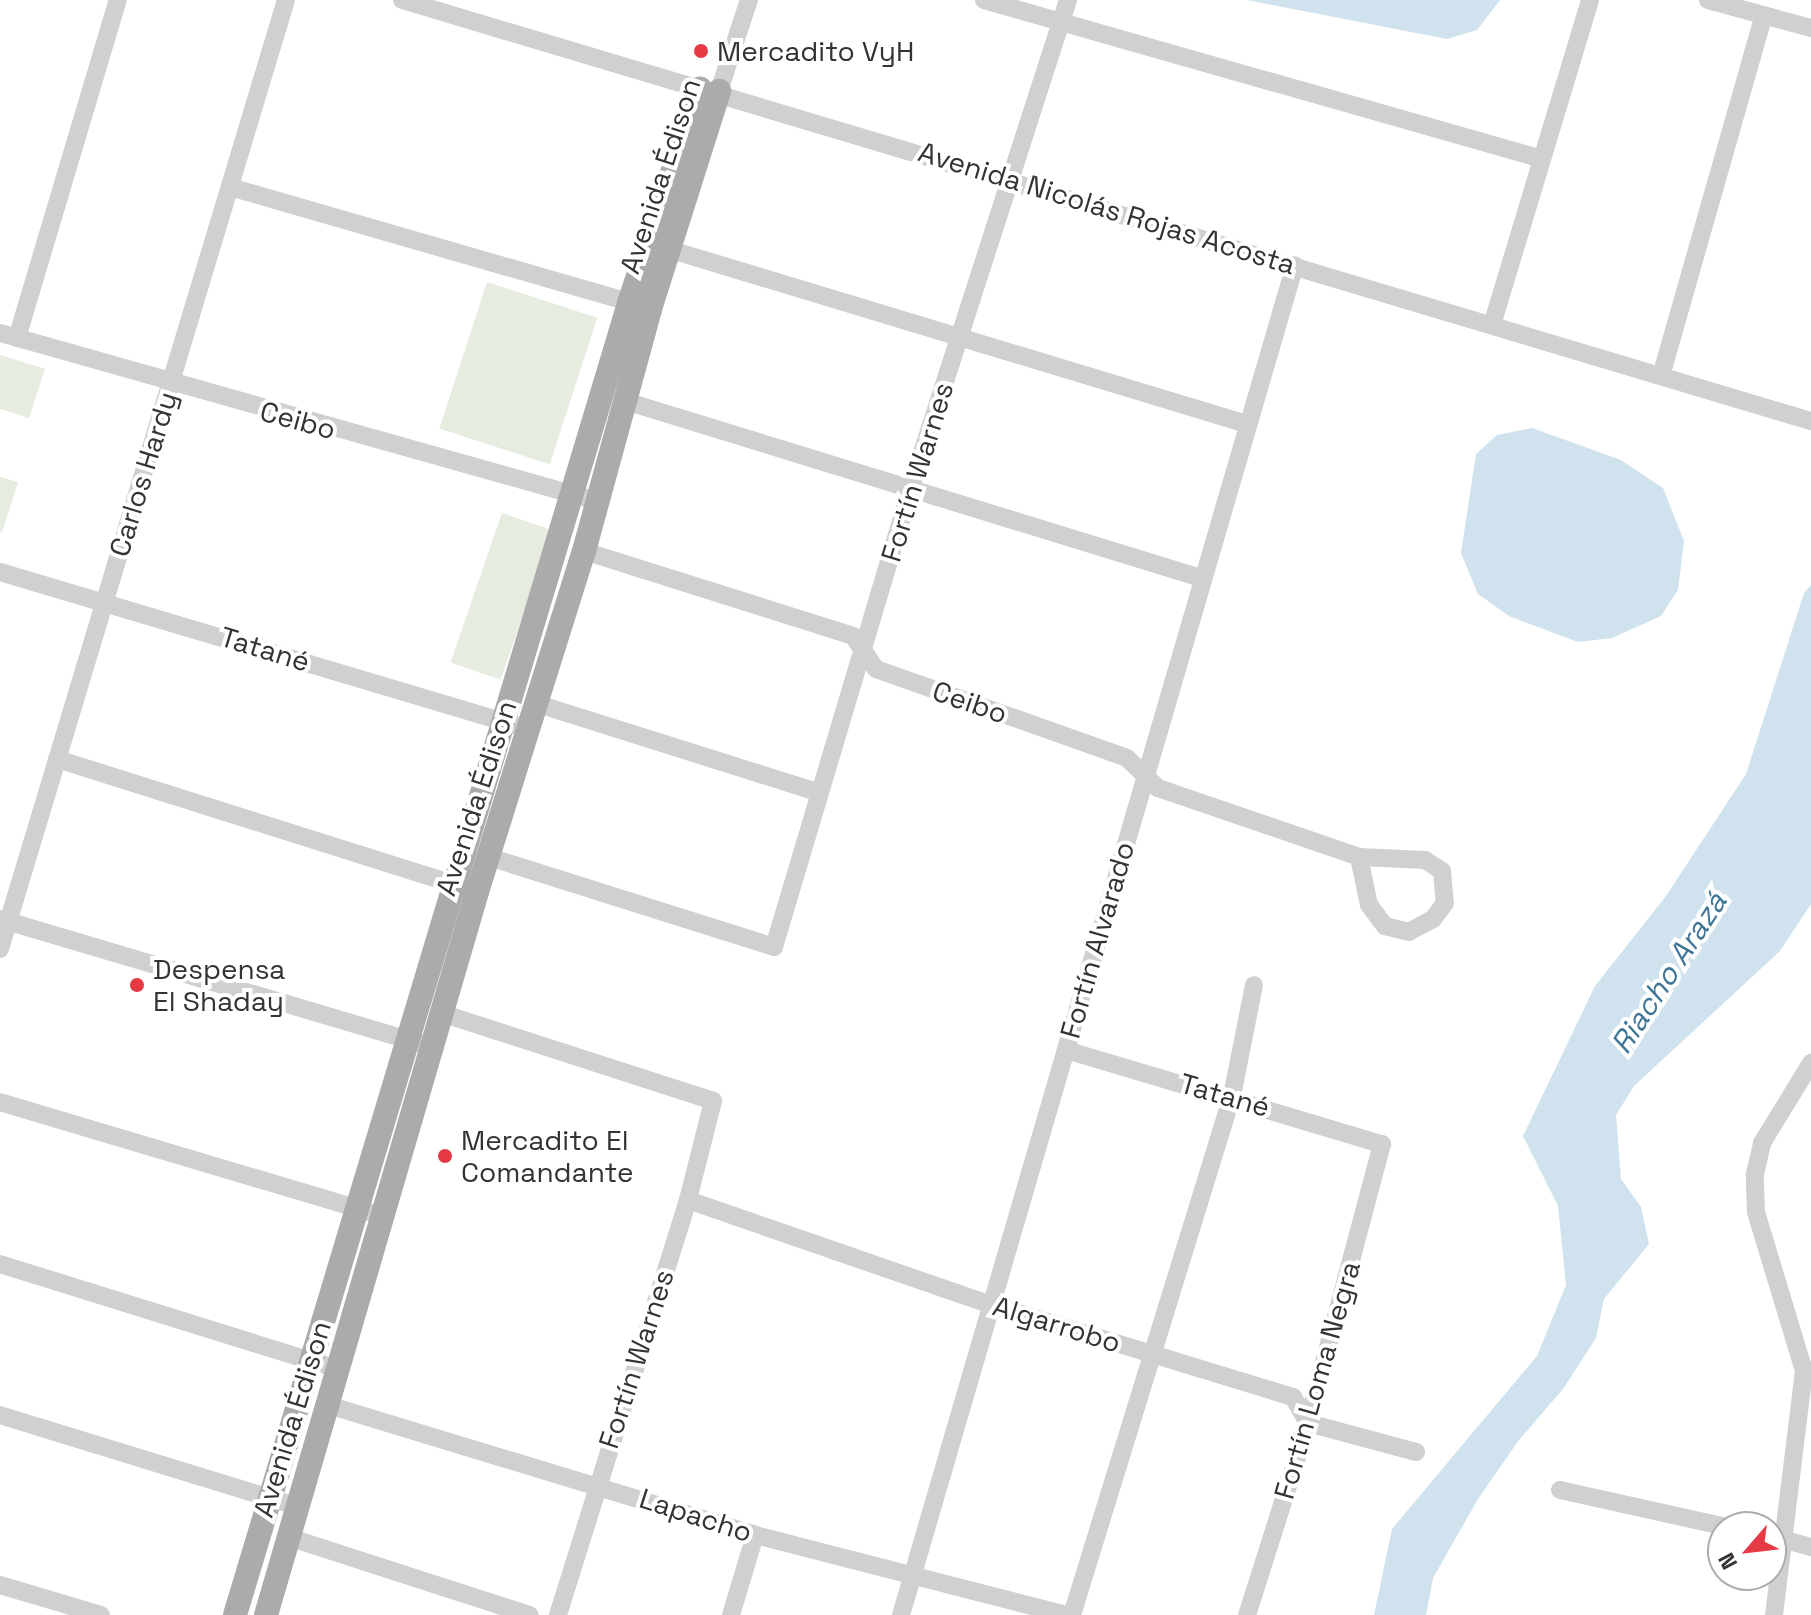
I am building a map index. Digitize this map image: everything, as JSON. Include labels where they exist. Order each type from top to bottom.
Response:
[{"type":"main road","name":"Avenida Édison","points":[[235,1615],[356,1208],[420,1044],[441,1013],[466,888],[489,857],[517,725],[538,704],[584,551],[586,499],[625,401],[640,306],[668,249],[709,89]]},
{"type":"main road","name":"Avenida Édison","points":[[266,1615],[384,1217],[420,1044],[586,499],[640,306],[709,89]]},
{"type":"street","points":[[9,335],[118,0]]},
{"type":"street","name":"Carlos Hardy","points":[[0,949],[4,920],[57,759],[286,0]]},
{"type":"street","name":"Avenida Nicolás Rojas Acosta","points":[[402,0],[469,9],[709,89],[1811,421]]},
{"type":"street","name":"Avenida Édison","points":[[709,89],[749,0]]},
{"type":"street","points":[[984,0],[1542,159]]},
{"type":"street","name":"Fortín Warnes","points":[[489,857],[774,947],[817,792],[864,651],[911,487],[1068,0]]},
{"type":"street","points":[[1492,325],[1590,0]]},
{"type":"street","points":[[1708,0],[1811,28]]},
{"type":"street","points":[[1661,376],[1764,15]]},
{"type":"street","points":[[230,187],[640,306]]},
{"type":"street","points":[[668,249],[957,340],[1247,424]]},
{"type":"street","name":"Fortín Alvarado","points":[[901,1615],[1143,775],[1295,265]]},
{"type":"street","name":"Ceibo","points":[[9,335],[170,385],[586,499]]},
{"type":"street","points":[[625,401],[1201,578]]},
{"type":"street","name":"Ceibo","points":[[584,551],[853,636],[876,669],[1127,758],[1158,788],[1359,857],[1425,860],[1442,871],[1445,903],[1433,919],[1409,932],[1385,926],[1369,905],[1359,857]]},
{"type":"street","name":"Tatané","points":[[0,572],[517,725]]},
{"type":"street","points":[[538,704],[817,792]]},
{"type":"street","points":[[57,759],[466,888]]},
{"type":"street","points":[[4,920],[420,1044]]},
{"type":"street","points":[[1069,1615],[1154,1353],[1232,1096],[1254,985]]},
{"type":"street","name":"Fortín Warnes","points":[[441,1013],[713,1101],[688,1200],[596,1483],[558,1615]]},
{"type":"street","name":"Tatané","points":[[1066,1050],[1232,1096],[1382,1144]]},
{"type":"street","points":[[1783,1511],[1804,1371],[1756,1212],[1755,1174],[1762,1143],[1811,1063]]},
{"type":"street","points":[[0,1102],[384,1217]]},
{"type":"street","name":"Fortín Loma Negra","points":[[1247,1615],[1308,1423],[1382,1144]]},
{"type":"street","name":"Algarrobo","points":[[688,1200],[992,1305],[1293,1397],[1308,1423]]},
{"type":"street","points":[[0,1264],[338,1369]]},
{"type":"street","name":"Lapacho","points":[[328,1405],[596,1483],[755,1535],[913,1579],[1069,1615]]},
{"type":"street","points":[[0,1415],[296,1506]]},
{"type":"street","points":[[1308,1423],[1416,1452]]},
{"type":"street","points":[[1560,1490],[1707,1523]]},
{"type":"street","points":[[731,1615],[755,1535]]},
{"type":"street","points":[[288,1537],[530,1615]]},
{"type":"street","points":[[1787,1540],[1811,1547]]},
{"type":"street","points":[[0,1585],[101,1615]]},
{"type":"street","points":[[1774,1615],[1776,1591]]},
{"type":"shaded area","points":[[487,282],[597,318],[550,464],[439,428]]},
{"type":"shaded area","points":[[0,355],[45,369],[29,418],[0,409]]},
{"type":"shaded area","points":[[0,477],[18,482],[2,533],[0,532]]},
{"type":"shaded area","points":[[502,513],[552,530],[501,680],[451,662]]},
{"type":"water","points":[[1247,0],[1500,0],[1477,30],[1447,39]]},
{"type":"water","points":[[1532,428],[1621,460],[1663,488],[1684,541],[1678,590],[1661,616],[1612,638],[1578,642],[1509,616],[1478,594],[1461,553],[1476,454],[1497,435]]},
{"type":"water","name":"Riacho Arazá","points":[[1811,585],[1811,904],[1780,951],[1634,1086],[1616,1115],[1621,1179],[1641,1207],[1649,1244],[1604,1299],[1596,1338],[1563,1389],[1519,1440],[1478,1499],[1433,1578],[1426,1615],[1374,1615],[1392,1529],[1537,1356],[1566,1285],[1558,1206],[1523,1136],[1595,986],[1666,896],[1746,774],[1804,593]]},
{"type":"place","name":"Mercadito VyH","points":[[701,51]]},
{"type":"place","name":"Despensa El Shaday","points":[[137,985]]},
{"type":"place","name":"Mercadito El Comandante","points":[[445,1156]]}]
